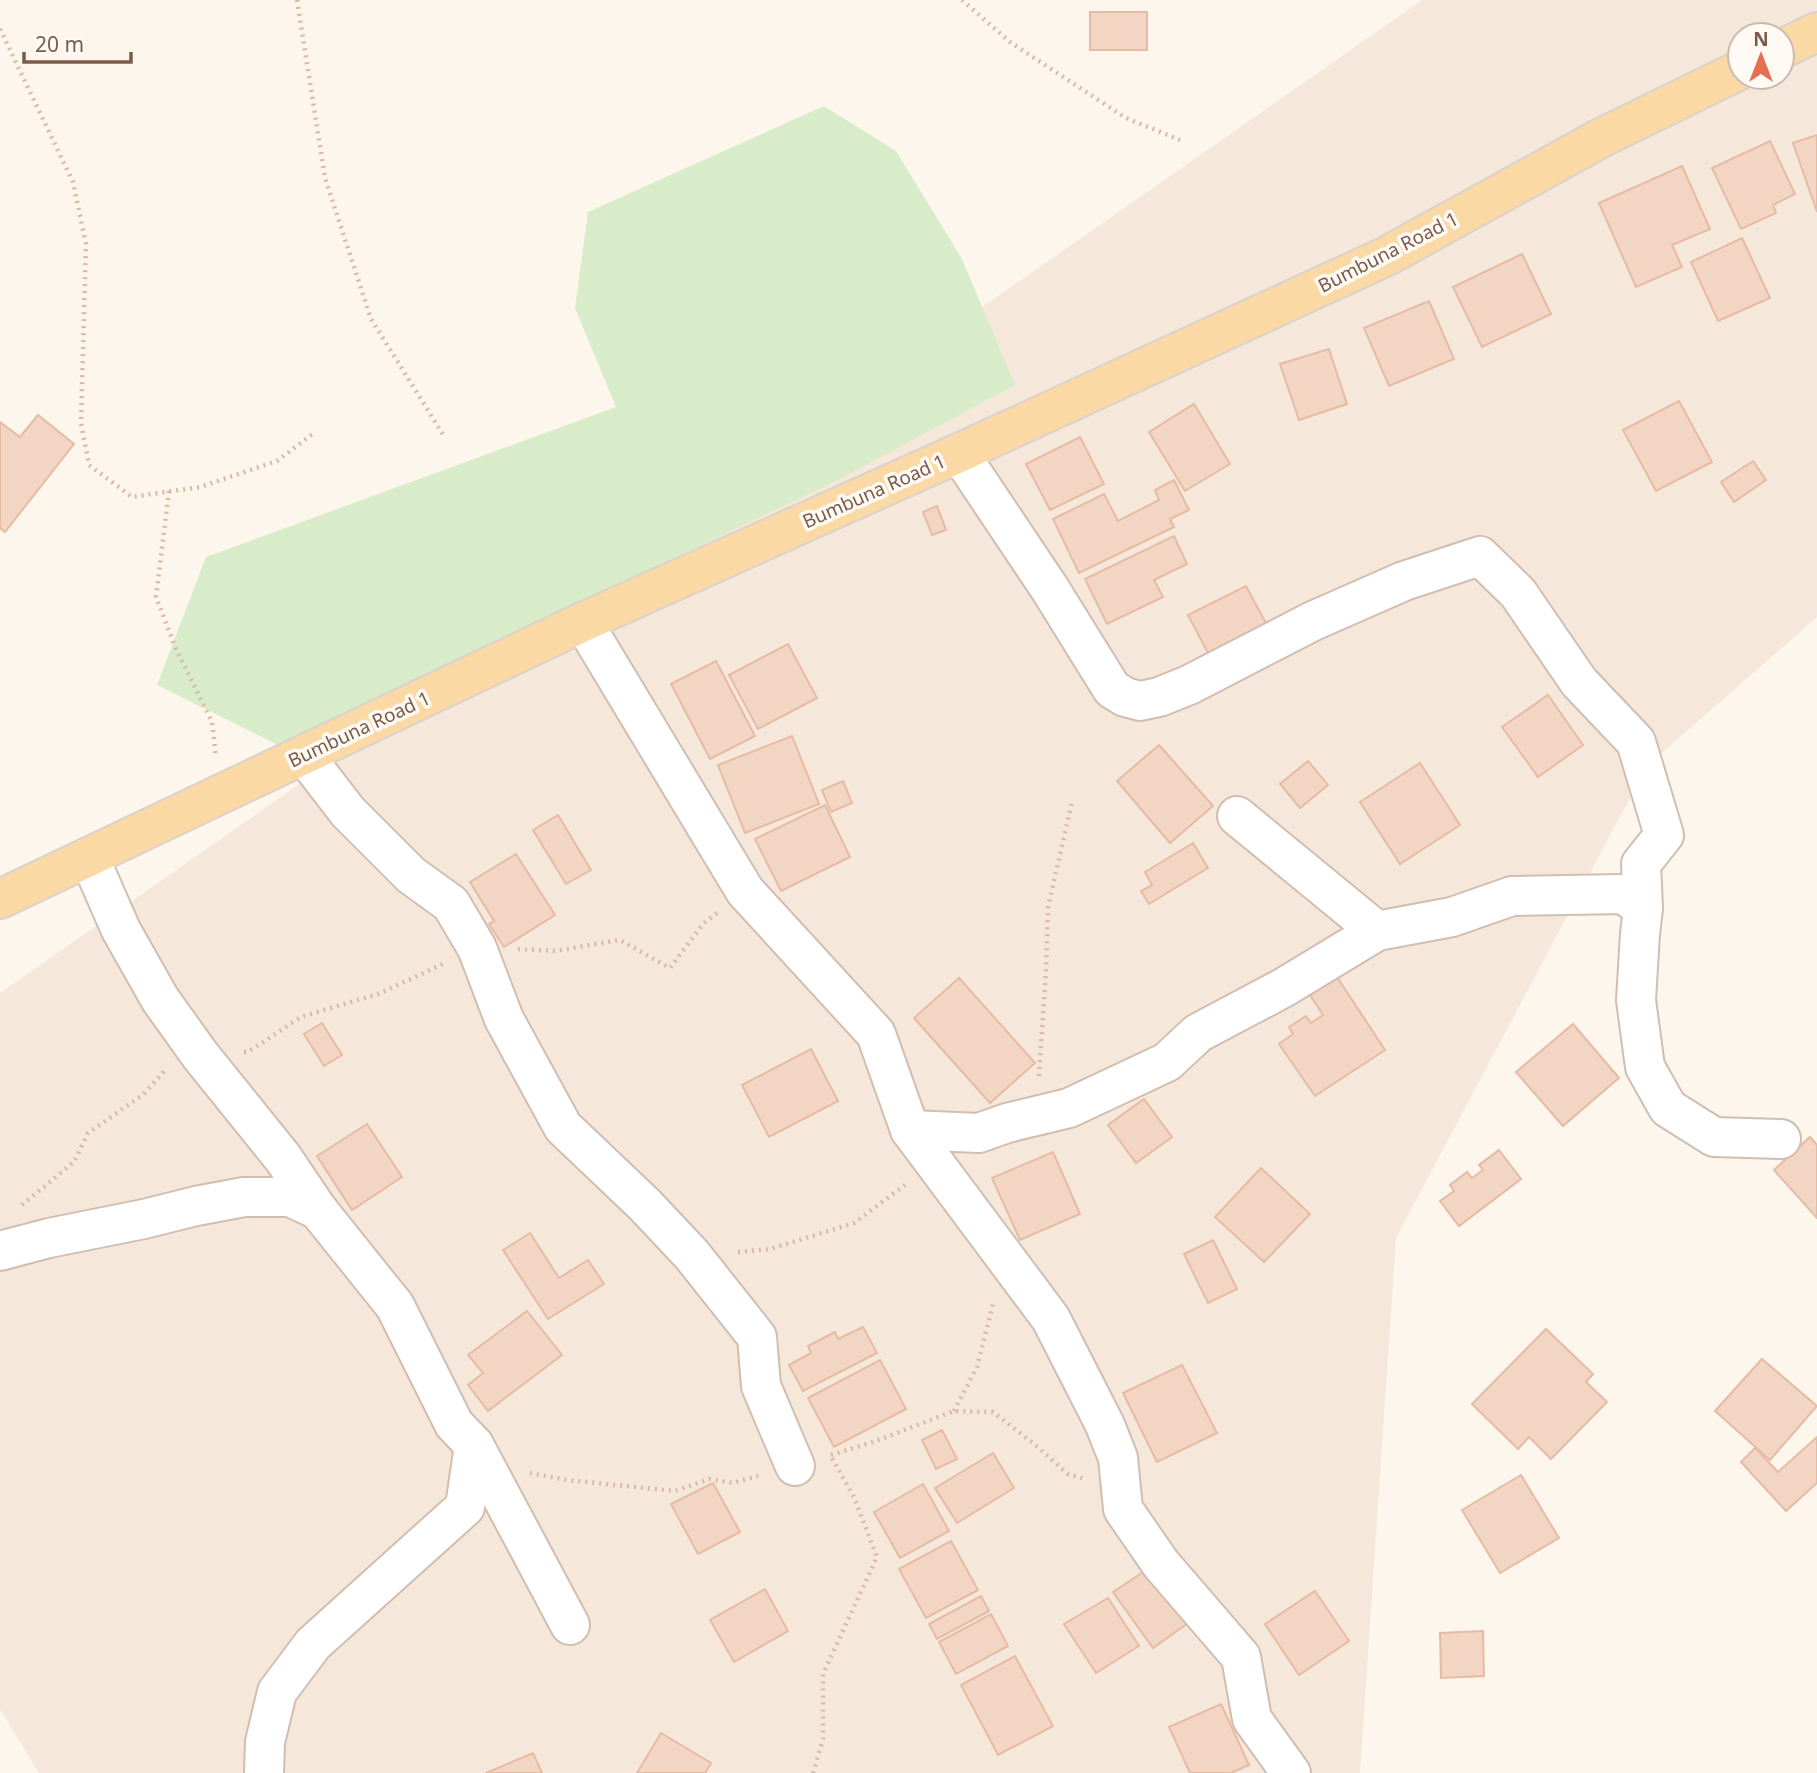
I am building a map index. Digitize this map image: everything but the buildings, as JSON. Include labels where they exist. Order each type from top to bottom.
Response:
[{"type":"main road","points":[[1796,42],[1817,32]]},
{"type":"main road","name":"Bumbuna Road 1","points":[[0,899],[583,622],[1387,256],[1601,138],[1726,77]]},
{"type":"street","points":[[959,453],[1050,589],[1112,689],[1125,697],[1140,701],[1189,685],[1313,621],[1404,581],[1480,555],[1518,593],[1579,682],[1636,742],[1664,835],[1641,864],[1643,908],[1636,1000],[1644,1067],[1668,1108],[1714,1137],[1782,1139]]},
{"type":"street","points":[[583,622],[745,891],[876,1034],[910,1130],[1051,1319],[1105,1425],[1118,1458],[1124,1509],[1161,1564],[1241,1657],[1252,1719],[1291,1773]]},
{"type":"street","points":[[304,755],[348,812],[411,875],[451,904],[477,948],[504,1019],[564,1127],[645,1205],[692,1255],[757,1337],[761,1387],[813,1461]]},
{"type":"street","points":[[1237,816],[1377,931]]},
{"type":"street","points":[[89,857],[121,930],[160,999],[200,1055],[283,1158],[318,1210],[395,1306],[454,1424],[474,1445],[570,1625]]},
{"type":"street","points":[[910,1130],[979,1133],[1007,1122],[1069,1108],[1167,1062],[1198,1033],[1283,988],[1377,931],[1452,917],[1512,896],[1623,894],[1643,908]]},
{"type":"street","points":[[0,1251],[49,1238],[244,1197],[290,1197],[318,1210]]},
{"type":"street","points":[[264,1773],[265,1742],[277,1692],[313,1644],[465,1507],[474,1445]]},
{"type":"path","points":[[298,0],[325,178],[371,319],[444,436]]},
{"type":"path","points":[[962,0],[1010,43],[1126,118],[1180,140]]},
{"type":"path","points":[[0,29],[73,183],[86,244],[81,423],[89,465],[132,497],[200,487],[277,461],[315,432]]},
{"type":"path","points":[[169,491],[156,597],[176,649],[212,722],[221,793]]},
{"type":"path","points":[[1040,1115],[1039,1079],[1048,907],[1072,802]]},
{"type":"path","points":[[477,948],[555,951],[620,940],[670,968],[703,924],[745,891]]},
{"type":"path","points":[[692,1255],[770,1250],[854,1223],[909,1182],[910,1130]]},
{"type":"path","points":[[954,1411],[977,1367],[1004,1255]]},
{"type":"path","points":[[523,1471],[567,1480],[675,1491],[709,1479],[732,1483],[813,1461],[876,1441],[954,1411],[993,1412],[1068,1474],[1102,1486],[1124,1509]]},
{"type":"path","points":[[813,1461],[854,1497],[877,1557],[823,1674],[823,1739],[813,1773]]},
{"type":"shaded area","points":[[1422,0],[1817,0],[1817,617],[1647,766],[1396,1238],[1360,1773],[39,1773],[0,1709],[0,993]]},
{"type":"green space","points":[[824,106],[896,151],[962,259],[1015,385],[834,482],[280,746],[157,685],[206,557],[616,407],[575,308],[588,212]]}]
